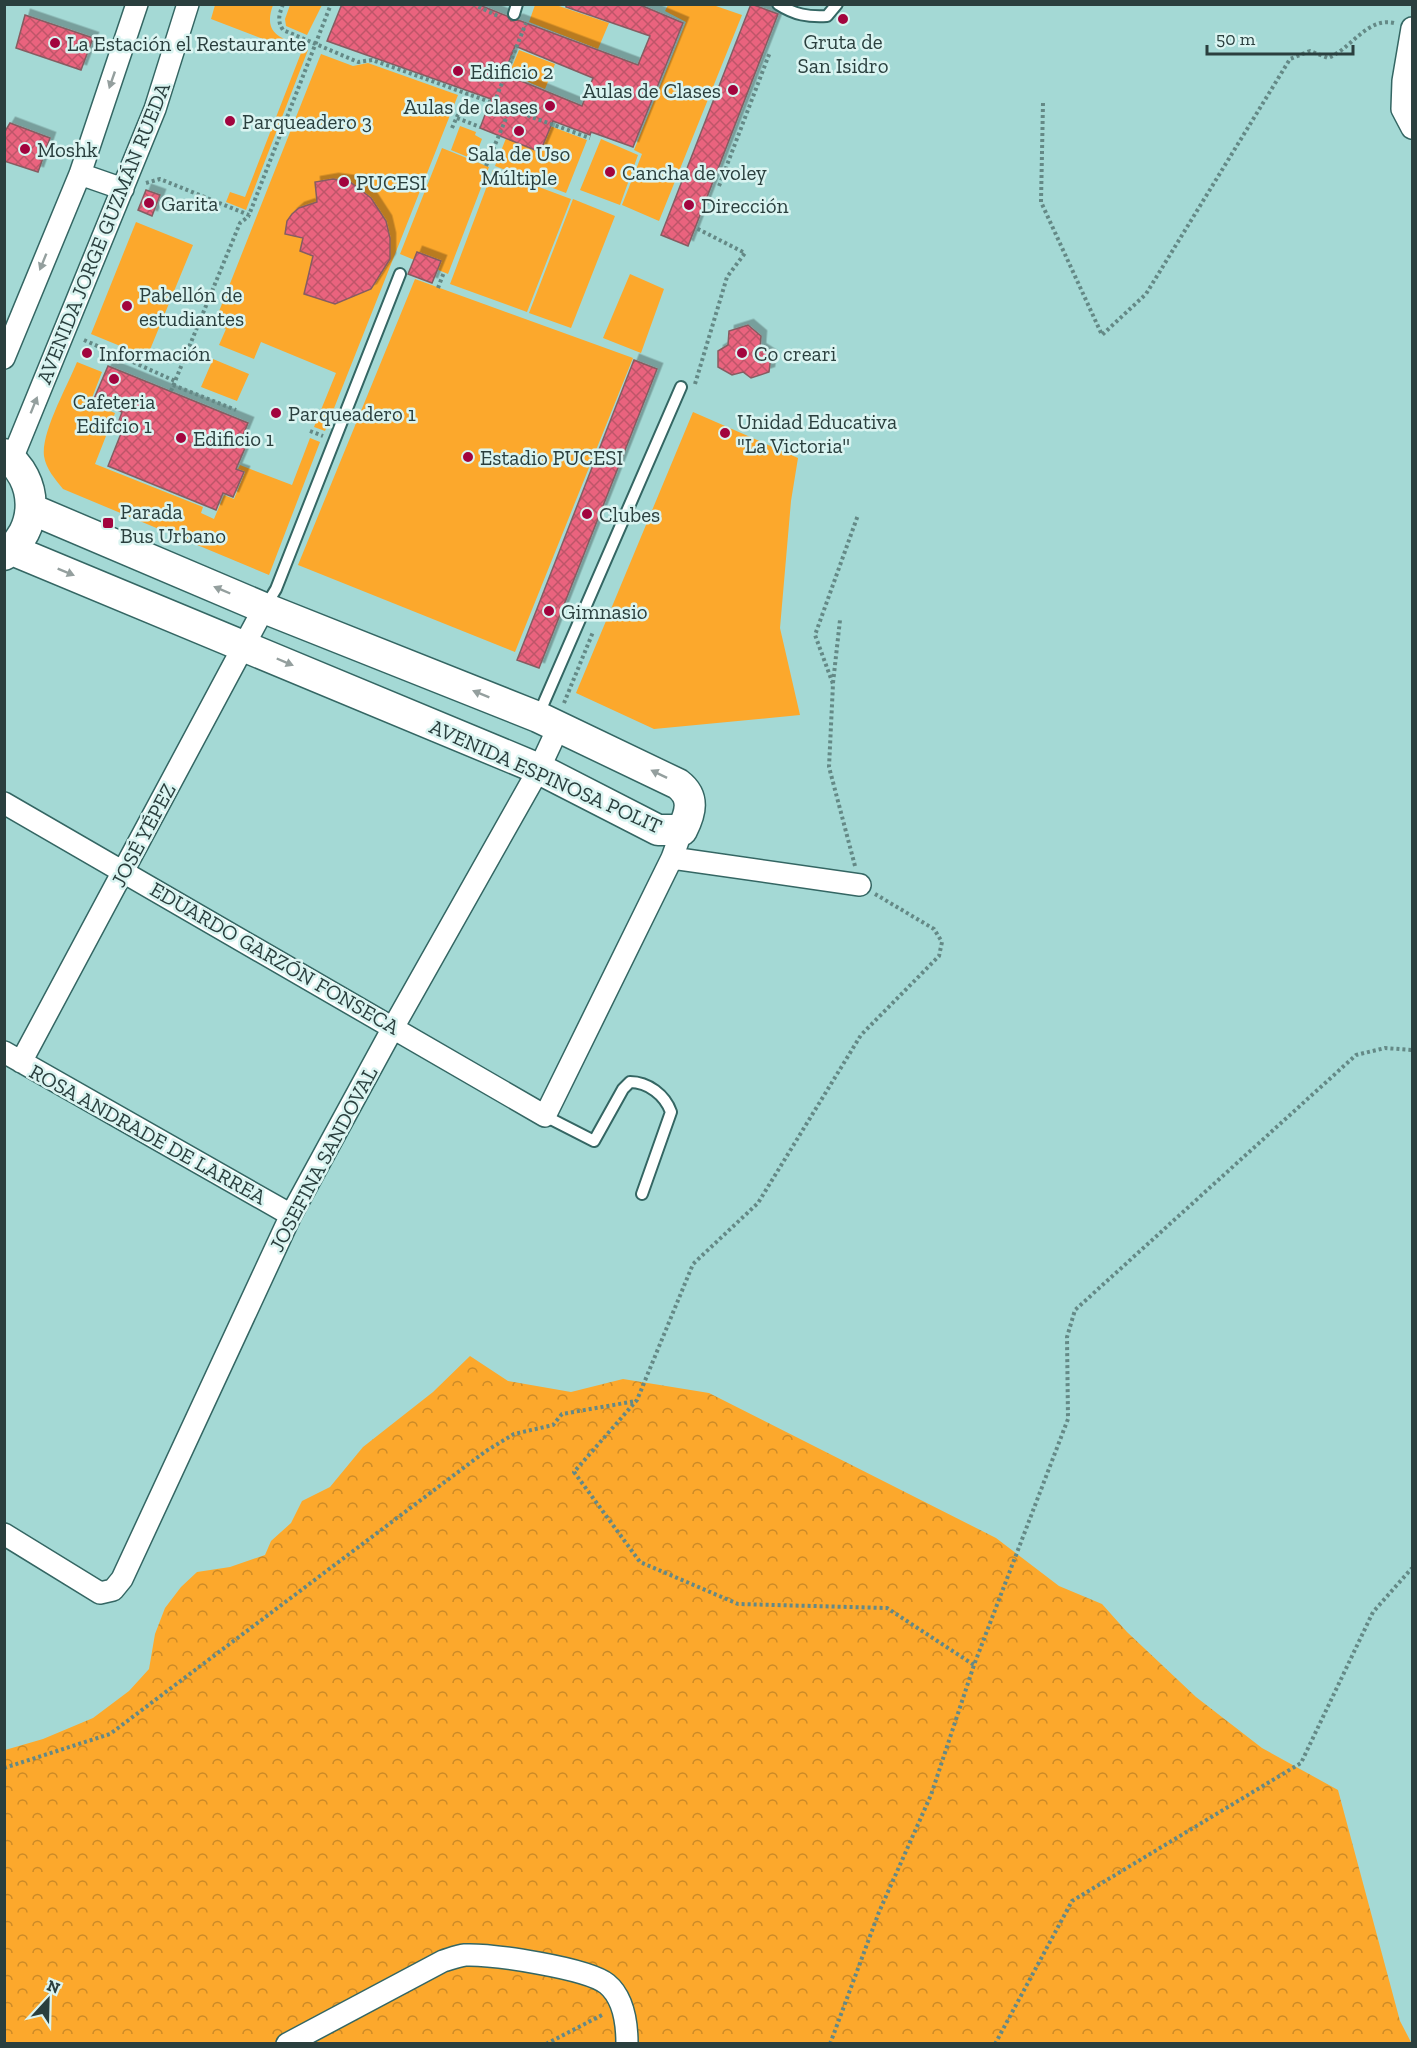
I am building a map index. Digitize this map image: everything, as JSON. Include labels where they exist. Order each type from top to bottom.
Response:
[{"type":"street","name":"AVENIDA JORGE GUZMÁN RUEDA","points":[[4,358],[80,174],[137,4]]},
{"type":"street","name":"AVENIDA JORGE GUZMÁN RUEDA","points":[[8,456],[123,189],[154,110],[188,4]]},
{"type":"street","points":[[1408,26],[1402,81],[1402,109],[1413,128]]},
{"type":"street","points":[[80,174],[123,189]]},
{"type":"street","points":[[8,456],[24,475],[30,491],[31,509],[25,531],[8,553]]},
{"type":"street","name":"AVENIDA ESPINOSA POLIT","points":[[8,553],[246,645],[539,769],[658,830],[682,830],[689,816],[691,802],[687,791],[678,784],[548,721],[264,608],[31,509]]},
{"type":"street","name":"JOSÉ YÉPEZ","points":[[13,1057],[124,871],[264,608]]},
{"type":"street","name":"JOSEFINA SANDOVAL","points":[[4,1533],[100,1593],[113,1590],[122,1578],[291,1215],[394,1026],[539,769],[548,721]]},
{"type":"street","name":"EDUARDO GARZÓN FONSECA","points":[[4,803],[394,1026],[545,1116]]},
{"type":"street","points":[[545,1116],[672,858],[682,830]]},
{"type":"street","points":[[672,858],[860,885]]},
{"type":"street","name":"ROSA ANDRADE DE LARREA","points":[[13,1057],[291,1215]]},
{"type":"street","points":[[287,2043],[443,1961],[462,1955],[484,1956],[582,1972],[608,1985],[622,2006],[627,2043]]},
{"type":"lane","points":[[778,4],[790,12],[806,17],[827,16],[837,4]]},
{"type":"lane","points":[[264,608],[276,589],[400,274]]},
{"type":"lane","points":[[548,721],[681,387]]},
{"type":"lane","points":[[545,1116],[594,1141],[623,1089],[630,1082],[641,1082],[654,1089],[668,1102],[671,1112],[642,1194]]},
{"type":"path","points":[[283,4],[279,15],[279,24],[283,30],[358,62],[372,60],[590,138]]},
{"type":"path","points":[[171,391],[240,223],[249,215],[331,4]]},
{"type":"path","points":[[494,103],[527,20]]},
{"type":"path","points":[[1043,103],[1041,202],[1102,335],[1146,294],[1290,58],[1310,51],[1328,58],[1341,53],[1366,28],[1387,21],[1408,26]]},
{"type":"path","points":[[719,186],[770,52]]},
{"type":"path","points":[[452,128],[467,94]]},
{"type":"path","points":[[486,166],[510,109]]},
{"type":"path","points":[[457,118],[480,127]]},
{"type":"path","points":[[146,183],[160,179],[249,215]]},
{"type":"path","points":[[438,288],[444,272]]},
{"type":"path","points":[[84,340],[236,410]]},
{"type":"path","points":[[310,431],[327,438]]},
{"type":"path","points":[[833,684],[815,635],[858,515]]},
{"type":"path","points":[[840,620],[833,684],[829,767],[860,885],[934,929],[942,942],[939,956],[861,1035],[758,1203],[693,1264],[637,1400],[574,1472],[640,1562],[738,1604],[887,1608],[974,1665]]},
{"type":"path","points":[[830,2043],[879,1912],[931,1795],[974,1665],[1068,1419],[1067,1336],[1075,1310],[1356,1055],[1385,1048],[1413,1050]]},
{"type":"path","points":[[4,1768],[110,1734],[486,1451],[514,1434],[553,1425],[562,1414],[637,1400]]},
{"type":"path","points":[[994,2043],[1072,1901],[1301,1763],[1373,1612],[1413,1568]]},
{"type":"path","points":[[546,2043],[622,2006]]},
{"type":"green space","points":[[215,5],[273,5],[270,17],[271,26],[276,34],[287,40],[284,47],[211,19]]},
{"type":"green space","points":[[290,5],[322,5],[307,35],[286,26],[285,19]]},
{"type":"green space","points":[[535,5],[556,5],[609,23],[598,49],[529,22]]},
{"type":"green space","points":[[668,5],[713,5],[742,15],[659,221],[622,205],[642,154],[634,150],[686,22],[665,11]]},
{"type":"green space","points":[[297,45],[308,50],[246,210],[226,202],[230,192],[245,197],[301,53],[294,50]]},
{"type":"green space","points":[[519,50],[555,64],[545,89],[509,74]]},
{"type":"green space","points":[[321,54],[353,66],[368,63],[458,95],[325,431],[314,427],[336,373],[261,342],[254,359],[219,345],[226,329],[214,324]]},
{"type":"green space","points":[[516,113],[587,140],[566,193],[495,166]]},
{"type":"green space","points":[[460,126],[476,132],[475,135],[482,139],[477,152],[486,155],[482,163],[451,150]]},
{"type":"green space","name":"Cancha de voley","points":[[601,139],[638,155],[620,205],[580,190]]},
{"type":"green space","points":[[442,148],[489,167],[448,274],[400,254]]},
{"type":"green space","points":[[493,170],[571,199],[527,312],[450,284]]},
{"type":"green space","points":[[573,199],[615,216],[571,328],[529,313]]},
{"type":"green space","points":[[136,222],[193,245],[147,357],[91,334]]},
{"type":"green space","points":[[630,274],[664,289],[641,353],[603,338]]},
{"type":"green space","name":"Estadio PUCESI","points":[[415,279],[633,358],[515,652],[298,565]]},
{"type":"green space","points":[[213,359],[249,374],[237,401],[201,387]]},
{"type":"green space","points":[[77,362],[102,372],[90,403],[115,413],[95,464],[203,507],[201,513],[214,519],[224,495],[234,499],[245,472],[238,469],[240,465],[292,485],[310,438],[320,442],[269,575],[63,489],[47,465],[44,446],[56,409]]},
{"type":"green space","points":[[693,412],[798,458],[791,501],[780,628],[800,715],[654,729],[576,693]]},
{"type":"green space","points":[[470,1356],[508,1381],[571,1392],[623,1379],[709,1393],[996,1538],[1059,1586],[1102,1604],[1127,1632],[1196,1697],[1262,1748],[1338,1790],[1400,2021],[1412,2044],[5,2044],[5,1750],[43,1739],[93,1718],[129,1691],[149,1669],[155,1634],[165,1608],[181,1587],[197,1572],[230,1567],[265,1555],[271,1541],[291,1523],[302,1501],[330,1487],[363,1447],[433,1392]]},
{"type":"building","points":[[342,4],[477,4],[507,16],[511,21],[518,20],[638,65],[650,36],[566,7],[566,4],[638,4],[683,23],[633,147],[591,132],[590,135],[553,121],[540,152],[480,128],[491,99],[327,41]],"holes":[[[515,46],[593,78],[582,106],[504,74]]]},
{"type":"building","name":"Aulas de Clases","points":[[751,4],[778,14],[688,246],[661,235]]},
{"type":"building","name":"La Estación el Restaurante","points":[[25,15],[93,38],[81,70],[16,48]]},
{"type":"building","name":"Moshk","points":[[10,123],[50,138],[38,172],[4,161],[4,133]]},
{"type":"building","points":[[333,179],[349,181],[371,198],[386,221],[390,238],[390,259],[371,289],[335,304],[304,294],[313,256],[300,251],[303,238],[285,234],[287,221],[292,214],[299,208],[317,202],[315,182]]},
{"type":"building","name":"Garita","points":[[146,190],[160,195],[152,216],[138,210]]},
{"type":"building","points":[[417,252],[441,261],[432,283],[408,274]]},
{"type":"building","name":"Co creari","points":[[748,325],[761,336],[760,349],[771,356],[769,372],[751,378],[743,372],[732,375],[718,367],[718,351],[728,345],[729,331]]},
{"type":"building","name":"Clubes","points":[[634,360],[657,369],[539,668],[517,660]]},
{"type":"building","name":"Edificio 1","points":[[108,366],[248,423],[239,445],[245,448],[236,469],[244,472],[233,497],[223,493],[216,510],[108,466],[122,431],[116,429],[122,412],[93,401]]},
{"type":"place","name":"Gruta de San Isidro","points":[[843,19]]},
{"type":"place","name":"La Estación el Restaurante","points":[[55,43]]},
{"type":"place","name":"Edificio 2","points":[[458,71]]},
{"type":"place","name":"Aulas de Clases","points":[[733,90]]},
{"type":"place","name":"Aulas de clases","points":[[550,106]]},
{"type":"place","name":"Parqueadero 3","points":[[230,121]]},
{"type":"place","name":"Sala de Uso Múltiple","points":[[519,131]]},
{"type":"place","name":"Moshk","points":[[25,149]]},
{"type":"place","name":"Cancha de voley","points":[[610,172]]},
{"type":"place","name":"PUCESI","points":[[344,182]]},
{"type":"place","name":"Garita","points":[[149,203]]},
{"type":"place","name":"Dirección","points":[[689,205]]},
{"type":"place","name":"Pabellón de estudiantes","points":[[127,306]]},
{"type":"place","name":"Información","points":[[87,353]]},
{"type":"place","name":"Co creari","points":[[742,353]]},
{"type":"place","name":"Cafeteria Edifcio 1","points":[[114,379]]},
{"type":"place","name":"Parqueadero 1","points":[[276,413]]},
{"type":"place","name":"Unidad Educativa \"La Victoria\"","points":[[725,433]]},
{"type":"place","name":"Edificio 1","points":[[181,438]]},
{"type":"place","name":"Estadio PUCESI","points":[[468,457]]},
{"type":"place","name":"Clubes","points":[[587,514]]},
{"type":"place","name":"Parada Bus Urbano","points":[[108,523]]},
{"type":"place","name":"Gimnasio","points":[[549,611]]}]
